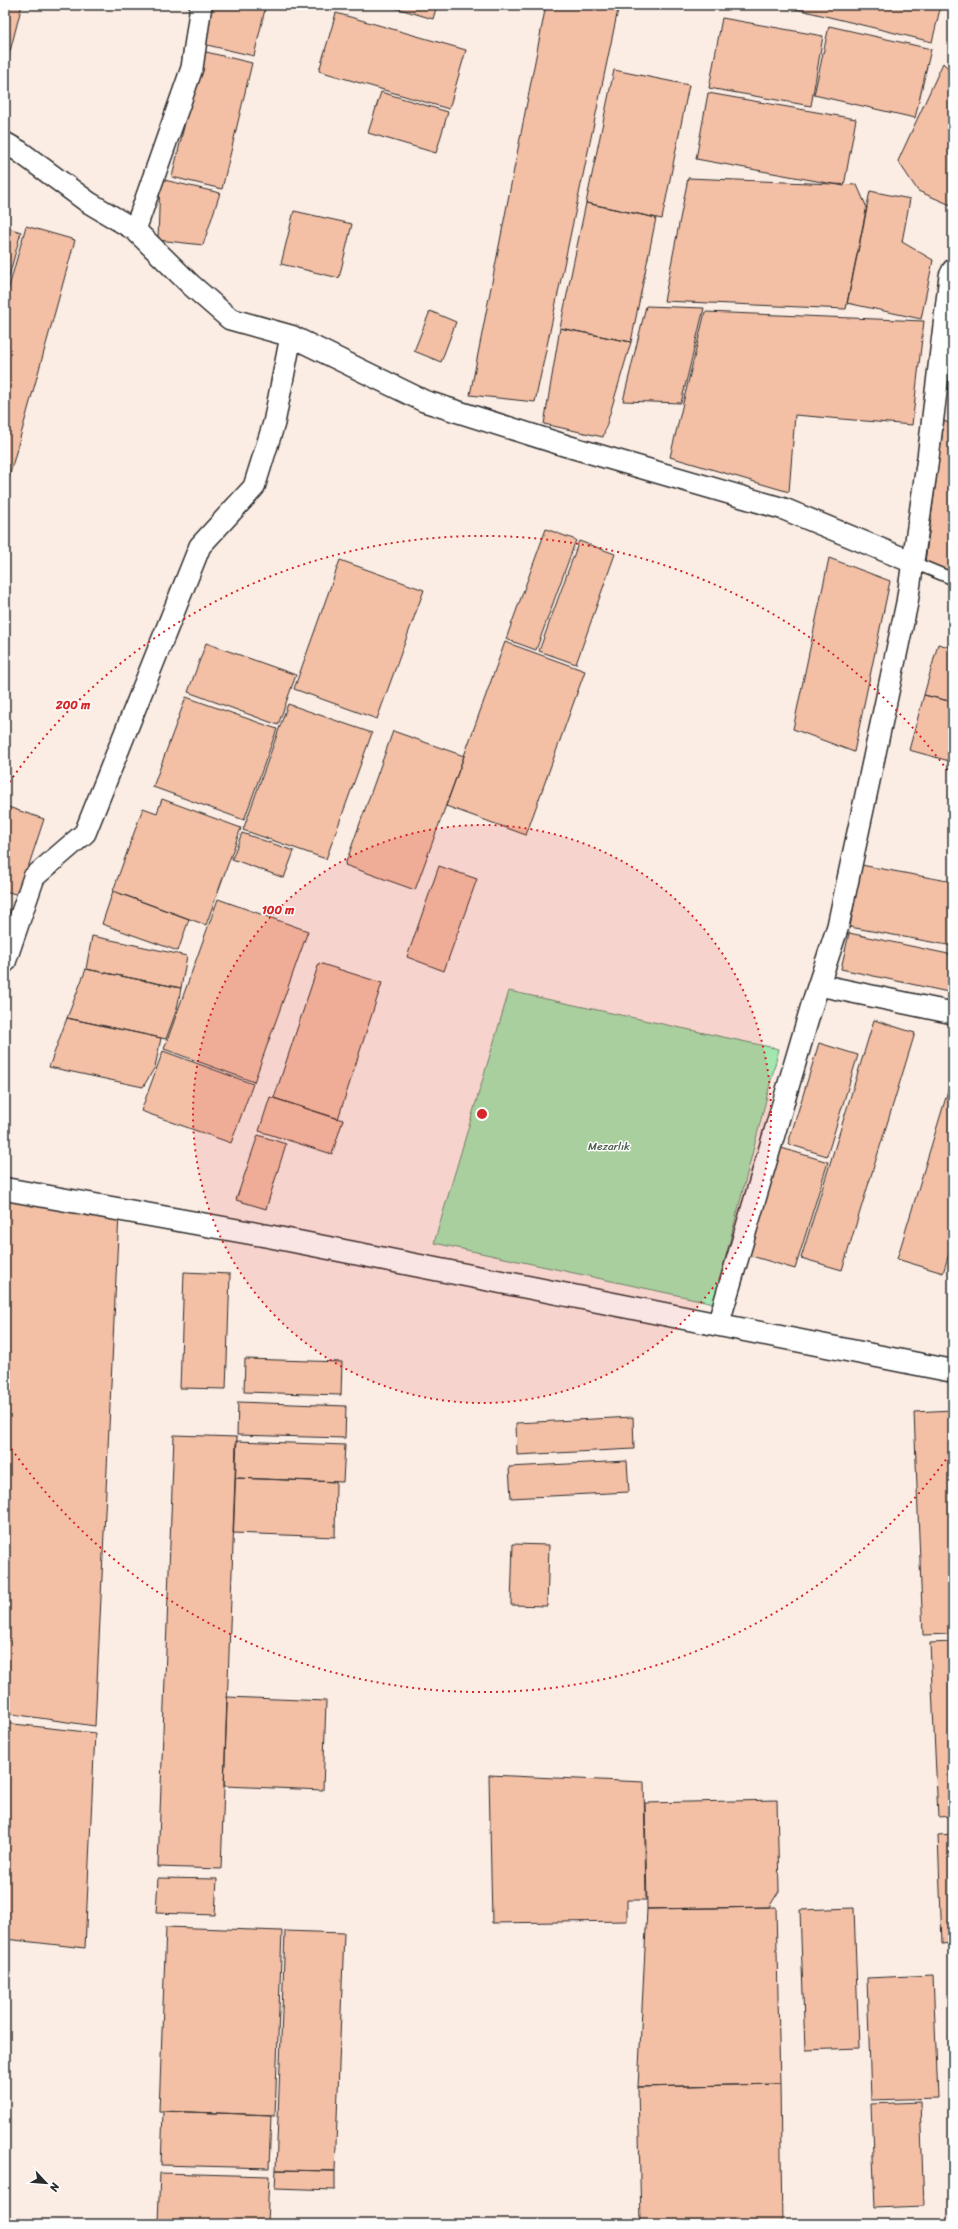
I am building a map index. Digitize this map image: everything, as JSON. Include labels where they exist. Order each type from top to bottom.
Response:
[{"type":"street","points":[[135,230],[192,68],[201,5]]},
{"type":"street","points":[[5,143],[88,202],[135,230],[191,285],[230,319],[291,336],[424,401],[567,446],[784,509],[912,562]]},
{"type":"street","points":[[718,1325],[819,985],[838,926],[907,603],[928,458],[950,276],[953,270]]},
{"type":"street","points":[[5,962],[34,877],[85,833],[200,546],[254,487],[274,423],[291,336]]},
{"type":"street","points":[[819,985],[953,1013]]},
{"type":"street","points":[[5,1189],[268,1236],[953,1371]]},
{"type":"lane","points":[[912,562],[953,579]]},
{"type":"green space","name":"Mezarlık","points":[[509,991],[779,1049],[714,1303],[434,1243]]},
{"type":"building","points":[[5,5],[22,5],[8,59],[5,59]]},
{"type":"building","points":[[213,5],[266,5],[254,56],[203,44]]},
{"type":"building","points":[[386,5],[437,5],[433,19]]},
{"type":"building","points":[[546,5],[619,5],[535,402],[470,395]]},
{"type":"building","points":[[780,5],[941,5],[932,42]]},
{"type":"building","points":[[336,13],[466,50],[449,109],[319,71]]},
{"type":"building","points":[[722,18],[823,36],[811,106],[709,88]]},
{"type":"building","points":[[829,26],[931,49],[915,118],[814,95]]},
{"type":"building","points":[[202,51],[252,63],[222,189],[172,177]]},
{"type":"building","points":[[943,63],[953,73],[953,206],[918,191],[898,161]]},
{"type":"building","points":[[614,70],[689,85],[662,219],[586,203]]},
{"type":"building","points":[[381,92],[448,112],[436,153],[368,133]]},
{"type":"building","points":[[708,93],[856,119],[844,186],[696,159]]},
{"type":"building","points":[[688,178],[857,185],[867,208],[846,309],[664,301]]},
{"type":"building","points":[[160,179],[220,193],[203,245],[158,240]]},
{"type":"building","points":[[870,191],[910,199],[902,242],[933,260],[921,319],[847,303]]},
{"type":"building","points":[[586,203],[656,218],[631,342],[560,328]]},
{"type":"building","points":[[294,211],[352,224],[339,278],[281,264]]},
{"type":"building","points":[[26,226],[75,240],[5,492],[5,301]]},
{"type":"building","points":[[5,227],[21,232],[5,291]]},
{"type":"building","points":[[646,306],[704,308],[681,403],[623,401]]},
{"type":"building","points":[[430,311],[456,322],[441,362],[414,351]]},
{"type":"building","points":[[705,312],[924,321],[912,425],[795,415],[789,492],[670,457]]},
{"type":"building","points":[[560,328],[631,342],[603,437],[544,424]]},
{"type":"building","points":[[944,421],[953,425],[953,573],[925,562]]},
{"type":"building","points":[[546,529],[576,540],[536,650],[506,639]]},
{"type":"building","points":[[579,541],[615,554],[576,664],[539,651]]},
{"type":"building","points":[[829,558],[890,581],[854,752],[793,729]]},
{"type":"building","points":[[340,560],[424,590],[377,719],[294,689]]},
{"type":"building","points":[[505,642],[585,671],[526,835],[446,806]]},
{"type":"building","points":[[206,643],[296,675],[278,725],[188,692]]},
{"type":"building","points":[[938,644],[953,648],[953,702],[924,695]]},
{"type":"building","points":[[924,695],[953,702],[953,762],[909,750]]},
{"type":"building","points":[[186,697],[277,729],[244,820],[153,787]]},
{"type":"building","points":[[288,704],[372,733],[326,859],[243,830]]},
{"type":"building","points":[[393,731],[464,756],[415,890],[345,865]]},
{"type":"building","points":[[162,799],[241,828],[206,925],[113,891],[143,808],[157,813]]},
{"type":"building","points":[[5,806],[44,819],[19,895],[5,891]]},
{"type":"building","points":[[242,833],[294,851],[284,878],[232,859]]},
{"type":"building","points":[[861,865],[953,882],[953,946],[850,927]]},
{"type":"building","points":[[439,866],[477,879],[444,971],[407,957]]},
{"type":"building","points":[[113,891],[189,919],[178,951],[102,924]]},
{"type":"building","points":[[218,899],[308,931],[254,1082],[164,1049]]},
{"type":"building","points":[[849,933],[953,955],[953,993],[841,969]]},
{"type":"building","points":[[92,936],[187,956],[181,988],[86,969]]},
{"type":"building","points":[[319,963],[382,983],[338,1119],[274,1098]]},
{"type":"building","points":[[86,969],[181,988],[177,1009],[166,1039],[67,1018]]},
{"type":"building","points":[[67,1018],[161,1038],[155,1067],[143,1087],[49,1067]]},
{"type":"building","points":[[874,1020],[915,1033],[842,1270],[801,1258]]},
{"type":"building","points":[[819,1043],[858,1055],[827,1156],[788,1144]]},
{"type":"building","points":[[163,1051],[253,1084],[231,1143],[141,1111]]},
{"type":"building","points":[[953,1074],[953,1241],[943,1273],[897,1259]]},
{"type":"building","points":[[270,1097],[343,1120],[332,1154],[259,1131]]},
{"type":"building","points":[[258,1135],[286,1144],[266,1209],[236,1200]]},
{"type":"building","points":[[778,1147],[828,1162],[795,1269],[745,1254]]},
{"type":"building","points":[[5,1201],[119,1213],[95,1726],[5,1713]]},
{"type":"building","points":[[184,1272],[230,1274],[226,1389],[180,1388]]},
{"type":"building","points":[[245,1359],[342,1362],[341,1395],[244,1392]]},
{"type":"building","points":[[238,1402],[346,1406],[345,1438],[237,1435]]},
{"type":"building","points":[[953,1410],[953,1634],[923,1635],[914,1412]]},
{"type":"building","points":[[633,1417],[634,1449],[517,1455],[516,1423]]},
{"type":"building","points":[[174,1435],[237,1437],[221,1869],[158,1867]]},
{"type":"building","points":[[236,1441],[345,1445],[343,1482],[235,1478]]},
{"type":"building","points":[[627,1461],[629,1492],[511,1498],[509,1467]]},
{"type":"building","points":[[235,1478],[336,1482],[335,1537],[233,1533]]},
{"type":"building","points":[[513,1544],[549,1545],[547,1606],[511,1605]]},
{"type":"building","points":[[953,1642],[953,1816],[938,1817],[930,1643]]},
{"type":"building","points":[[227,1697],[326,1701],[323,1790],[224,1786]]},
{"type":"building","points":[[5,1723],[95,1733],[85,1948],[5,1939]]},
{"type":"building","points":[[489,1775],[644,1782],[646,1900],[627,1900],[627,1921],[492,1923]]},
{"type":"building","points":[[777,1800],[779,1891],[769,1907],[647,1909],[645,1803]]},
{"type":"building","points":[[953,1834],[953,1994],[951,1943],[942,1944],[938,1835]]},
{"type":"building","points":[[158,1878],[217,1879],[215,1915],[156,1913]]},
{"type":"building","points":[[776,1907],[780,2084],[638,2087],[647,1909]]},
{"type":"building","points":[[854,1908],[859,2048],[805,2050],[800,1910]]},
{"type":"building","points":[[166,1927],[282,1931],[275,2115],[159,2111]]},
{"type":"building","points":[[285,1931],[344,1933],[335,2171],[276,2170]]},
{"type":"building","points":[[933,1975],[938,2098],[871,2100],[867,1978]]},
{"type":"building","points":[[780,2084],[782,2224],[641,2224],[638,2087]]},
{"type":"building","points":[[920,2102],[924,2206],[875,2208],[871,2104]]},
{"type":"building","points":[[163,2111],[271,2115],[269,2168],[161,2165]]},
{"type":"building","points":[[276,2170],[335,2171],[335,2190],[275,2188]]},
{"type":"building","points":[[160,2173],[269,2176],[267,2224],[158,2222]]}]
